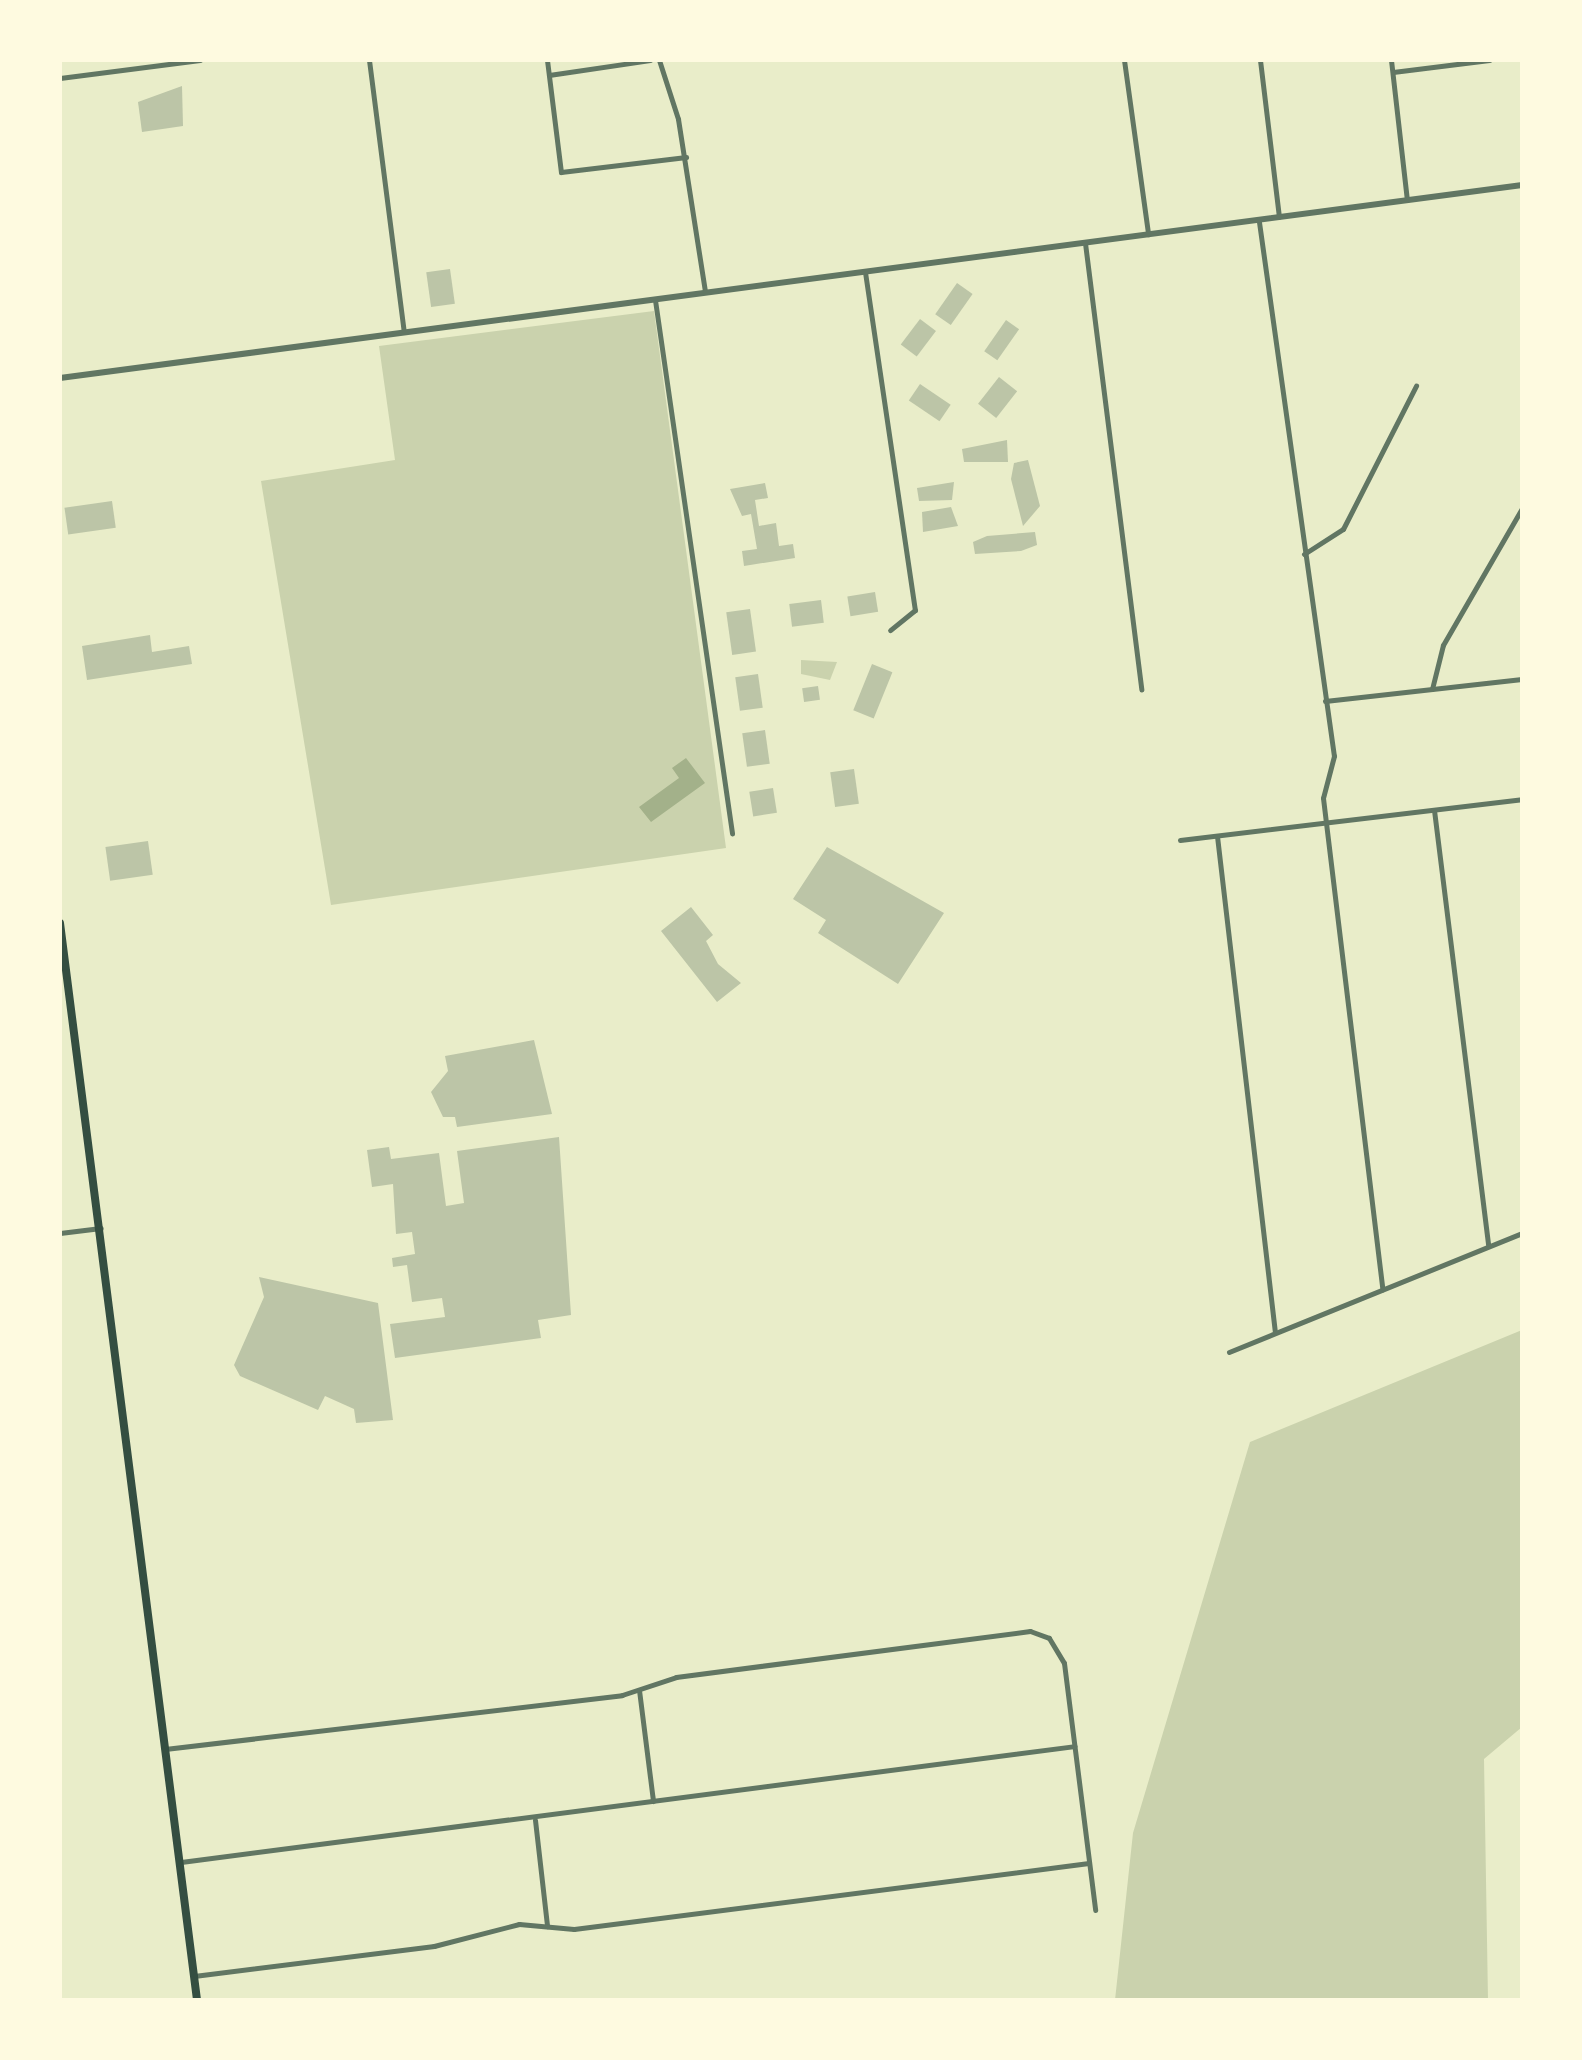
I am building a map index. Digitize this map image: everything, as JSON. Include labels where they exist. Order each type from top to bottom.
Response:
[{"type":"main road","points":[[60,923],[198,2000]]},
{"type":"street","points":[[60,78],[200,60]]},
{"type":"street","points":[[369,60],[405,335]]},
{"type":"street","points":[[547,60],[561,172],[686,158]]},
{"type":"street","points":[[549,75],[650,60]]},
{"type":"street","points":[[659,60],[686,158],[705,293]]},
{"type":"street","points":[[1124,60],[1148,234]]},
{"type":"street","points":[[1260,60],[1280,220]]},
{"type":"street","points":[[1391,60],[1407,200]]},
{"type":"street","points":[[1393,72],[1489,60]]},
{"type":"street","points":[[60,378],[1148,234],[1280,220],[1522,185]]},
{"type":"street","points":[[1259,222],[1334,756],[1325,823],[1382,1289]]},
{"type":"street","points":[[1085,243],[1141,689]]},
{"type":"street","points":[[865,272],[914,610],[890,630]]},
{"type":"street","points":[[655,300],[732,833]]},
{"type":"street","points":[[1304,554],[1343,529],[1416,386]]},
{"type":"street","points":[[1432,689],[1443,645],[1522,508]]},
{"type":"street","points":[[1325,701],[1522,679]]},
{"type":"street","points":[[1180,840],[1522,800]]},
{"type":"street","points":[[1434,810],[1488,1246]]},
{"type":"street","points":[[1216,836],[1275,1333]]},
{"type":"street","points":[[60,1233],[101,1228]]},
{"type":"street","points":[[1229,1352],[1522,1233]]},
{"type":"street","points":[[165,1749],[639,1689],[676,1676],[1030,1631],[1060,1651],[1095,1910]]},
{"type":"street","points":[[639,1689],[653,1801]]},
{"type":"street","points":[[178,1862],[535,1820],[1075,1746]]},
{"type":"street","points":[[535,1820],[547,1928]]},
{"type":"street","points":[[194,1976],[434,1946],[478,1929],[547,1928],[1089,1862]]},
{"type":"shaded area","points":[[654,311],[726,848],[331,905],[261,481],[395,460],[379,346]]},
{"type":"shaded area","points":[[801,660],[837,662],[830,680],[801,674]]},
{"type":"shaded area","points":[[686,758],[705,783],[651,822],[639,807],[679,778],[672,768]]},
{"type":"shaded area","points":[[1522,1330],[1522,1727],[1484,1759],[1488,2000],[1115,2000],[1133,1833],[1250,1442]]},
{"type":"building","points":[[182,86],[183,126],[142,132],[138,102]]},
{"type":"building","points":[[450,269],[455,304],[431,307],[426,272]]},
{"type":"building","points":[[957,283],[973,294],[951,325],[935,314]]},
{"type":"building","points":[[920,319],[936,331],[917,357],[901,345]]},
{"type":"building","points":[[1006,320],[1019,329],[997,360],[984,351]]},
{"type":"building","points":[[999,377],[1017,391],[996,418],[978,404]]},
{"type":"building","points":[[920,384],[951,405],[939,421],[909,401]]},
{"type":"building","points":[[1007,440],[1008,462],[964,462],[962,449]]},
{"type":"building","points":[[1028,460],[1040,506],[1023,526],[1011,479],[1014,463]]},
{"type":"building","points":[[954,482],[952,500],[919,501],[917,488]]},
{"type":"building","points":[[765,483],[768,498],[755,500],[759,526],[776,523],[779,546],[793,544],[795,558],[744,566],[742,551],[757,549],[751,514],[742,516],[730,489]]},
{"type":"building","points":[[112,501],[116,528],[68,534],[64,508]]},
{"type":"building","points":[[951,507],[958,526],[923,532],[922,512]]},
{"type":"building","points":[[1035,532],[1037,545],[1021,551],[975,554],[973,542],[987,536]]},
{"type":"building","points":[[875,592],[878,612],[850,616],[847,596]]},
{"type":"building","points":[[821,600],[824,623],[792,627],[789,604]]},
{"type":"building","points":[[750,609],[756,652],[732,655],[726,612]]},
{"type":"building","points":[[150,635],[152,652],[189,646],[192,664],[87,680],[82,646]]},
{"type":"building","points":[[872,664],[892,672],[874,719],[853,710]]},
{"type":"building","points":[[758,674],[763,708],[740,711],[735,677]]},
{"type":"building","points":[[818,686],[820,700],[804,702],[802,688]]},
{"type":"building","points":[[765,730],[770,764],[747,767],[742,733]]},
{"type":"building","points":[[854,769],[859,804],[835,807],[830,772]]},
{"type":"building","points":[[773,788],[777,813],[753,816],[749,792]]},
{"type":"building","points":[[148,841],[153,875],[110,881],[105,847]]},
{"type":"building","points":[[827,847],[944,913],[898,984],[818,933],[826,920],[793,899]]},
{"type":"building","points":[[691,907],[713,935],[706,941],[718,964],[741,983],[717,1002],[661,931]]},
{"type":"building","points":[[534,1040],[552,1114],[457,1127],[455,1117],[443,1117],[431,1092],[448,1071],[445,1056]]},
{"type":"building","points":[[559,1137],[571,1315],[538,1320],[541,1338],[395,1358],[390,1324],[445,1317],[442,1298],[412,1302],[407,1265],[393,1267],[392,1258],[415,1254],[412,1232],[396,1234],[393,1184],[372,1187],[367,1150],[389,1147],[391,1159],[439,1153],[446,1206],[464,1203],[457,1151]]},
{"type":"building","points":[[259,1277],[378,1303],[393,1420],[356,1423],[354,1409],[325,1396],[318,1410],[240,1376],[234,1365],[264,1297]]}]
